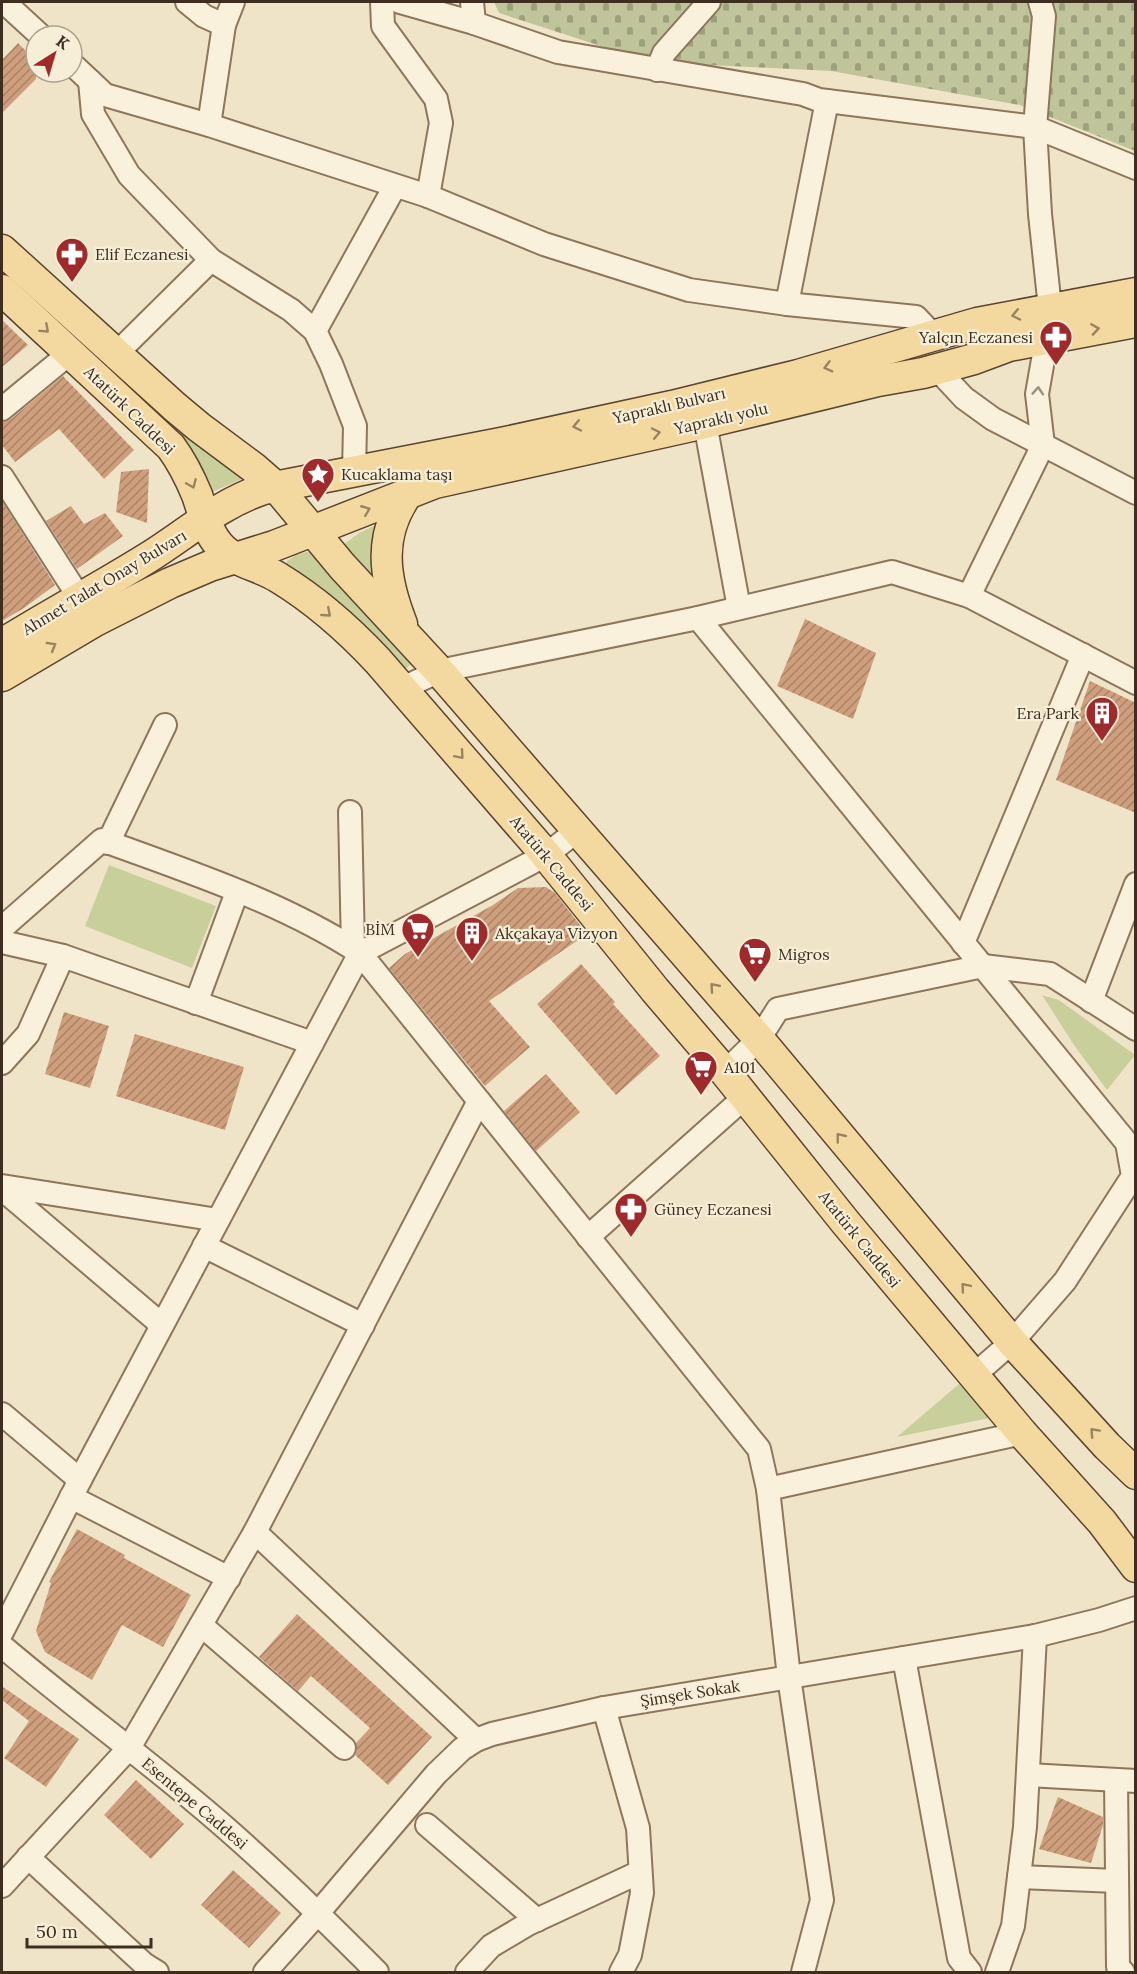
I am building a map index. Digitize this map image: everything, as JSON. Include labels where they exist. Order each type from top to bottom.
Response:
[{"type":"main road","name":"Atatürk Caddesi","points":[[2,250],[199,427],[254,468],[275,487],[439,671],[759,1039],[1012,1342],[1107,1446],[1136,1474]]},
{"type":"main road","name":"Atatürk Caddesi","points":[[2,290],[171,447],[188,476],[205,520],[220,547],[236,558],[276,576],[316,604],[364,646],[546,855],[973,1376],[1102,1522],[1136,1567]]},
{"type":"main road","name":"Yapraklı Bulvarı","points":[[205,520],[246,495],[275,487],[672,406],[808,373],[928,336],[1048,323],[1136,293]]},
{"type":"main road","name":"Yapraklı yolu","points":[[312,531],[435,483],[936,369],[1009,346],[1048,323],[1136,322]]},
{"type":"main road","points":[[928,336],[936,369]]},
{"type":"main road","points":[[406,635],[391,593],[386,554],[393,517],[408,493]]},
{"type":"main road","name":"Ahmet Talat Onay Bulvarı","points":[[2,644],[150,557],[205,520]]},
{"type":"main road","points":[[236,558],[312,531]]},
{"type":"main road","name":"Ahmet Talat Onay Bulvarı","points":[[2,676],[128,603],[170,583],[236,558]]},
{"type":"street","points":[[4,2],[28,24]]},
{"type":"street","points":[[30,2],[35,24]]},
{"type":"street","points":[[187,2],[204,16],[224,25]]},
{"type":"street","points":[[209,125],[224,25],[233,2]]},
{"type":"street","points":[[382,2],[383,27],[436,99],[441,123],[428,196]]},
{"type":"street","points":[[400,2],[473,12],[558,52],[802,94],[827,101],[1035,127],[1136,168]]},
{"type":"street","points":[[657,70],[664,53],[709,2]]},
{"type":"street","points":[[969,596],[1042,445],[1036,394],[1048,323],[1035,127],[1044,16],[1041,2]]},
{"type":"street","points":[[84,75],[105,95],[209,125],[428,196],[544,244],[688,290],[787,304],[915,317],[928,336]]},
{"type":"street","points":[[90,81],[93,114],[129,175],[211,260],[291,310],[315,331],[331,364],[355,426],[354,472]]},
{"type":"street","points":[[787,304],[827,101]]},
{"type":"street","points":[[315,331],[395,186]]},
{"type":"street","points":[[116,354],[211,260]]},
{"type":"street","points":[[2,409],[70,353]]},
{"type":"street","points":[[936,369],[964,398],[993,419],[1136,493]]},
{"type":"street","points":[[705,423],[739,609]]},
{"type":"street","points":[[2,477],[79,597]]},
{"type":"street","points":[[401,688],[439,671],[698,618],[892,572],[969,596],[1136,683]]},
{"type":"street","points":[[698,618],[1127,1143],[1133,1176],[1065,1281],[1012,1342],[973,1376]]},
{"type":"street","points":[[963,943],[1083,655]]},
{"type":"street","points":[[108,843],[165,725]]},
{"type":"street","points":[[2,1632],[75,1489],[312,1043],[356,950],[350,812]]},
{"type":"street","points":[[356,950],[546,855],[578,830]]},
{"type":"street","points":[[2,928],[102,840],[237,892],[321,928],[356,950],[759,1449],[768,1489],[789,1677],[822,1900],[803,1972]]},
{"type":"street","points":[[1091,1001],[1136,884]]},
{"type":"street","points":[[196,1003],[237,892]]},
{"type":"street","points":[[2,942],[63,956],[312,1043]]},
{"type":"street","points":[[2,1063],[28,1034],[63,956]]},
{"type":"street","points":[[725,1072],[759,1039],[778,1009],[983,966],[1050,974],[1136,1029]]},
{"type":"street","points":[[588,1237],[745,1097]]},
{"type":"street","points":[[2,1886],[129,1748],[255,1532],[479,1101]]},
{"type":"street","points":[[2,1187],[218,1220]]},
{"type":"street","points":[[2,1187],[162,1325]]},
{"type":"street","points":[[204,1246],[363,1325]]},
{"type":"street","points":[[2,1414],[75,1489],[229,1578]]},
{"type":"street","points":[[768,1489],[1022,1433]]},
{"type":"street","points":[[255,1532],[476,1740]]},
{"type":"street","name":"Şimşek Sokak","points":[[266,1972],[436,1774],[462,1749],[476,1740],[538,1722],[604,1708],[1035,1636],[1136,1608]]},
{"type":"street","points":[[201,1625],[344,1748]]},
{"type":"street","points":[[997,1972],[1013,1926],[1025,1827],[1035,1636]]},
{"type":"street","name":"Esentepe Caddesi","points":[[2,1646],[240,1841],[318,1913],[377,1972]]},
{"type":"street","points":[[904,1658],[959,1958],[970,1972]]},
{"type":"street","points":[[604,1708],[638,1828],[642,1893],[630,1955],[621,1972]]},
{"type":"street","points":[[1028,1775],[1126,1780],[1117,1881],[1118,1967],[1123,1972]]},
{"type":"street","points":[[427,1825],[537,1920]]},
{"type":"street","points":[[28,1857],[144,1964],[157,1972]]},
{"type":"street","points":[[467,1972],[490,1946],[537,1920],[640,1872]]},
{"type":"street","points":[[1019,1877],[1117,1881]]},
{"type":"green space","points":[[494,2],[1135,2],[1135,151],[1020,105],[831,71],[650,62],[499,13]]},
{"type":"green space","points":[[89,348],[244,478],[210,493],[190,447],[181,434],[85,350]]},
{"type":"green space","points":[[376,525],[374,546],[376,580],[343,545],[359,533]]},
{"type":"green space","points":[[312,552],[413,663],[405,669],[360,621],[286,564],[296,555]]},
{"type":"green space","points":[[109,865],[216,906],[192,968],[85,926]]},
{"type":"green space","points":[[1042,995],[1059,1000],[1135,1055],[1107,1090],[1074,1045]]},
{"type":"green space","points":[[959,1384],[990,1418],[897,1437]]},
{"type":"building","points":[[18,43],[24,49],[24,84],[31,84],[2,113],[2,60]]},
{"type":"building","points":[[2,320],[28,345],[2,367]]},
{"type":"building","points":[[63,376],[134,450],[104,479],[59,429],[15,462],[2,445],[2,422],[11,419]]},
{"type":"building","points":[[149,469],[147,523],[116,512],[121,472]]},
{"type":"building","points":[[2,501],[55,585],[2,621]]},
{"type":"building","points":[[71,506],[84,524],[105,513],[123,536],[77,569],[46,521]]},
{"type":"building","points":[[805,619],[876,653],[853,719],[777,686]]},
{"type":"building","name":"Era Park","points":[[1090,681],[1136,703],[1136,813],[1056,780]]},
{"type":"building","name":"Akçakaya Vizyon","points":[[546,887],[555,893],[587,934],[489,1001],[530,1047],[485,1086],[389,968],[405,954],[493,905],[518,888]]},
{"type":"building","points":[[581,964],[660,1056],[616,1095],[537,1004]]},
{"type":"building","points":[[64,1012],[109,1026],[90,1088],[45,1074]]},
{"type":"building","points":[[135,1034],[244,1067],[225,1130],[116,1096]]},
{"type":"building","points":[[546,1074],[580,1112],[536,1151],[504,1111]]},
{"type":"building","points":[[77,1529],[191,1595],[163,1647],[122,1625],[92,1680],[45,1652],[36,1631],[51,1583],[49,1582]]},
{"type":"building","points":[[297,1614],[432,1737],[388,1785],[355,1755],[356,1743],[370,1728],[311,1676],[298,1691],[259,1657]]},
{"type":"building","points":[[3,1687],[79,1739],[46,1787],[4,1758],[29,1721],[2,1700]]},
{"type":"building","points":[[136,1780],[184,1824],[151,1859],[104,1815]]},
{"type":"building","points":[[1058,1797],[1103,1817],[1103,1825],[1091,1863],[1039,1849]]},
{"type":"building","points":[[233,1870],[281,1913],[249,1948],[201,1905]]},
{"type":"place","name":"Elif Eczanesi","points":[[72,283]]},
{"type":"place","name":"Yalçın Eczanesi","points":[[1056,366]]},
{"type":"place","name":"Kucaklama taşı","points":[[318,503]]},
{"type":"place","name":"Era Park","points":[[1102,742]]},
{"type":"place","name":"BİM","points":[[418,958]]},
{"type":"place","name":"Akçakaya Vizyon","points":[[472,962]]},
{"type":"place","name":"Migros","points":[[755,983]]},
{"type":"place","name":"A101","points":[[701,1096]]},
{"type":"place","name":"Güney Eczanesi","points":[[631,1238]]}]
